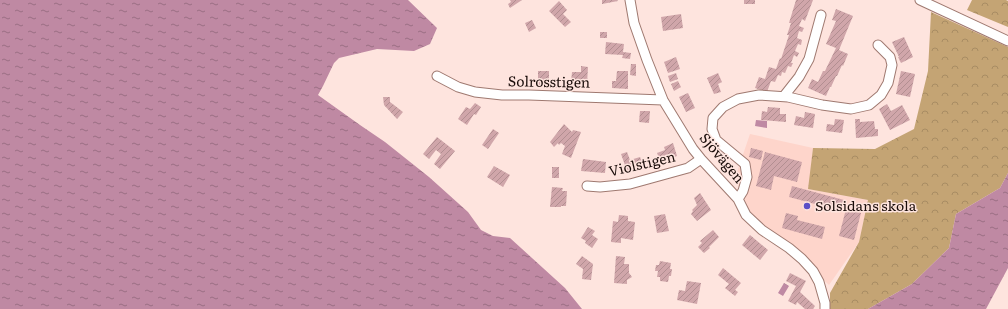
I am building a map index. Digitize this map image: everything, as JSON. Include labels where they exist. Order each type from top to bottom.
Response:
[{"type":"street","name":"Sjövägen","points":[[630,0],[634,23],[663,100],[693,149],[738,199],[746,215],[762,230],[789,248],[813,271],[819,282],[826,309]]},
{"type":"street","points":[[920,0],[934,3],[1008,41]]},
{"type":"street","points":[[784,96],[799,77],[809,59],[821,15]]},
{"type":"street","points":[[738,199],[747,177],[746,164],[716,140],[712,129],[713,118],[723,107],[738,99],[759,95],[784,96],[822,105],[851,109],[868,105],[882,95],[888,83],[892,66],[890,57],[878,45]]},
{"type":"street","name":"Solrosstigen","points":[[437,76],[458,87],[474,92],[502,95],[663,100]]},
{"type":"street","name":"Violstigen","points":[[587,186],[600,187],[630,184],[688,168],[701,159]]},
{"type":"shaded area","name":"Solsidans skola","points":[[750,134],[813,148],[809,189],[868,200],[859,242],[829,285],[750,212],[735,178]]},
{"type":"green space","points":[[972,0],[1008,1],[1008,27],[967,10]]},
{"type":"green space","points":[[931,12],[1008,47],[1008,173],[1000,188],[956,214],[949,248],[912,284],[868,309],[830,309],[830,293],[859,242],[868,200],[808,189],[813,148],[875,149],[914,129],[928,71]]},
{"type":"water","points":[[0,0],[408,0],[437,28],[430,44],[414,51],[377,49],[339,58],[334,63],[318,95],[385,142],[429,177],[468,212],[481,230],[493,236],[510,238],[565,288],[582,309],[0,309]]},
{"type":"water","points":[[756,120],[767,121],[767,128],[755,126]]},
{"type":"water","points":[[1008,173],[1008,268],[986,309],[868,309],[912,284],[949,248],[956,214],[1000,188]]},
{"type":"water","points":[[784,283],[789,286],[783,296],[778,293]]},
{"type":"building","points":[[510,0],[522,0],[510,8],[508,4],[511,2]]},
{"type":"building","points":[[602,0],[617,0],[618,1],[602,4]]},
{"type":"building","points":[[744,0],[755,0],[755,4],[744,4]]},
{"type":"building","points":[[796,0],[813,0],[805,21],[802,19],[799,26],[804,28],[802,32],[799,31],[797,38],[802,40],[801,45],[798,44],[795,51],[799,53],[797,57],[794,55],[791,67],[788,66],[785,73],[782,72],[781,76],[778,75],[775,82],[771,81],[767,92],[755,88],[759,77],[765,79],[769,67],[776,69],[780,58],[781,59],[789,35],[787,35],[791,23],[789,23]]},
{"type":"building","points":[[559,1],[567,10],[563,14],[571,22],[565,27],[549,11]]},
{"type":"building","points":[[836,9],[853,16],[839,50],[848,54],[826,96],[808,88],[812,79],[818,82],[836,48],[826,44],[836,21],[832,20]]},
{"type":"building","points":[[681,14],[683,28],[663,31],[661,17]]},
{"type":"building","points":[[532,20],[536,28],[529,32],[525,23]]},
{"type":"building","points":[[600,32],[607,32],[607,38],[600,38]]},
{"type":"building","points":[[904,37],[913,57],[901,63],[892,42]]},
{"type":"building","points":[[606,42],[624,44],[623,52],[631,53],[630,59],[622,58],[623,55],[605,54]]},
{"type":"building","points":[[676,57],[680,69],[668,73],[664,62]]},
{"type":"building","points":[[631,64],[636,64],[636,76],[630,75]]},
{"type":"building","points":[[581,66],[588,67],[587,84],[571,83],[572,72],[581,72]]},
{"type":"building","points":[[538,71],[549,71],[549,86],[538,85]]},
{"type":"building","points":[[617,71],[628,71],[628,89],[612,88],[612,81],[616,81]]},
{"type":"building","points":[[901,71],[915,74],[910,97],[896,94]]},
{"type":"building","points":[[676,73],[678,79],[670,82],[668,76]]},
{"type":"building","points":[[718,73],[722,82],[718,84],[721,92],[714,94],[707,78]]},
{"type":"building","points":[[551,80],[559,81],[558,88],[550,87]]},
{"type":"building","points":[[678,81],[681,87],[674,91],[671,84]]},
{"type":"building","points":[[688,93],[695,108],[686,112],[679,97]]},
{"type":"building","points":[[383,97],[390,97],[390,102],[403,112],[397,119],[384,105]]},
{"type":"building","points":[[475,103],[481,107],[476,115],[474,114],[467,125],[458,119],[466,107],[470,109]]},
{"type":"building","points":[[887,104],[891,111],[902,105],[910,120],[890,130],[879,109]]},
{"type":"building","points":[[768,107],[780,108],[780,114],[786,114],[786,122],[761,120],[762,111],[767,112]]},
{"type":"building","points":[[640,111],[650,111],[649,123],[639,122]]},
{"type":"building","points":[[805,112],[815,114],[813,128],[794,125],[796,116],[804,118]]},
{"type":"building","points":[[835,119],[844,120],[842,133],[826,131],[827,124],[834,125]]},
{"type":"building","points":[[855,119],[860,119],[860,122],[874,121],[875,129],[878,129],[878,136],[856,138]]},
{"type":"building","points":[[564,124],[572,132],[573,130],[581,132],[571,158],[562,154],[565,146],[561,143],[559,145],[558,143],[554,147],[550,142]]},
{"type":"building","points":[[493,129],[499,133],[488,149],[482,145]]},
{"type":"building","points":[[437,137],[455,151],[440,169],[434,164],[441,154],[436,150],[429,159],[423,154]]},
{"type":"building","points":[[673,143],[677,156],[661,163],[657,153],[665,150],[664,147]]},
{"type":"building","points":[[751,148],[763,151],[761,160],[749,157]]},
{"type":"building","points":[[627,152],[630,160],[640,157],[643,165],[627,171],[621,154]]},
{"type":"building","points":[[765,152],[802,162],[797,182],[774,176],[771,190],[756,186]]},
{"type":"building","points":[[583,159],[606,162],[605,173],[581,171]]},
{"type":"building","points":[[494,166],[510,175],[503,187],[487,177]]},
{"type":"building","points":[[552,167],[559,167],[559,178],[552,178]]},
{"type":"building","points":[[792,186],[844,200],[841,211],[789,197]]},
{"type":"building","points":[[552,187],[563,188],[562,191],[567,191],[566,206],[550,207]]},
{"type":"building","points":[[700,193],[711,210],[697,221],[691,214],[693,211],[692,210],[697,205],[694,198]]},
{"type":"building","points":[[846,209],[861,213],[854,240],[839,236]]},
{"type":"building","points":[[786,213],[798,216],[797,220],[825,227],[822,239],[782,228]]},
{"type":"building","points":[[665,214],[669,231],[657,233],[654,216]]},
{"type":"building","points":[[619,215],[628,216],[628,221],[635,222],[633,240],[621,238],[621,243],[611,242],[613,221],[618,222]]},
{"type":"building","points":[[588,227],[595,231],[592,235],[598,239],[592,248],[581,238]]},
{"type":"building","points":[[713,230],[719,237],[704,253],[698,247],[702,243],[700,241]]},
{"type":"building","points":[[750,235],[768,250],[760,260],[742,245]]},
{"type":"building","points":[[582,256],[593,264],[591,280],[582,279],[583,269],[576,264]]},
{"type":"building","points":[[616,256],[625,257],[624,264],[629,264],[629,273],[632,277],[627,280],[627,284],[614,283]]},
{"type":"building","points":[[660,261],[671,263],[671,276],[669,276],[668,282],[660,281],[660,277],[657,277],[658,271],[655,271],[656,265],[659,265]]},
{"type":"building","points":[[723,268],[741,283],[735,290],[738,292],[735,296],[725,288],[729,284],[718,275]]},
{"type":"building","points":[[790,273],[806,281],[800,292],[815,306],[813,309],[805,309],[797,302],[796,305],[788,301],[796,286],[786,281]]},
{"type":"building","points":[[687,281],[701,283],[697,304],[677,300],[679,290],[685,291]]},
{"type":"place","name":"Solsidans skola","points":[[807,206]]}]
